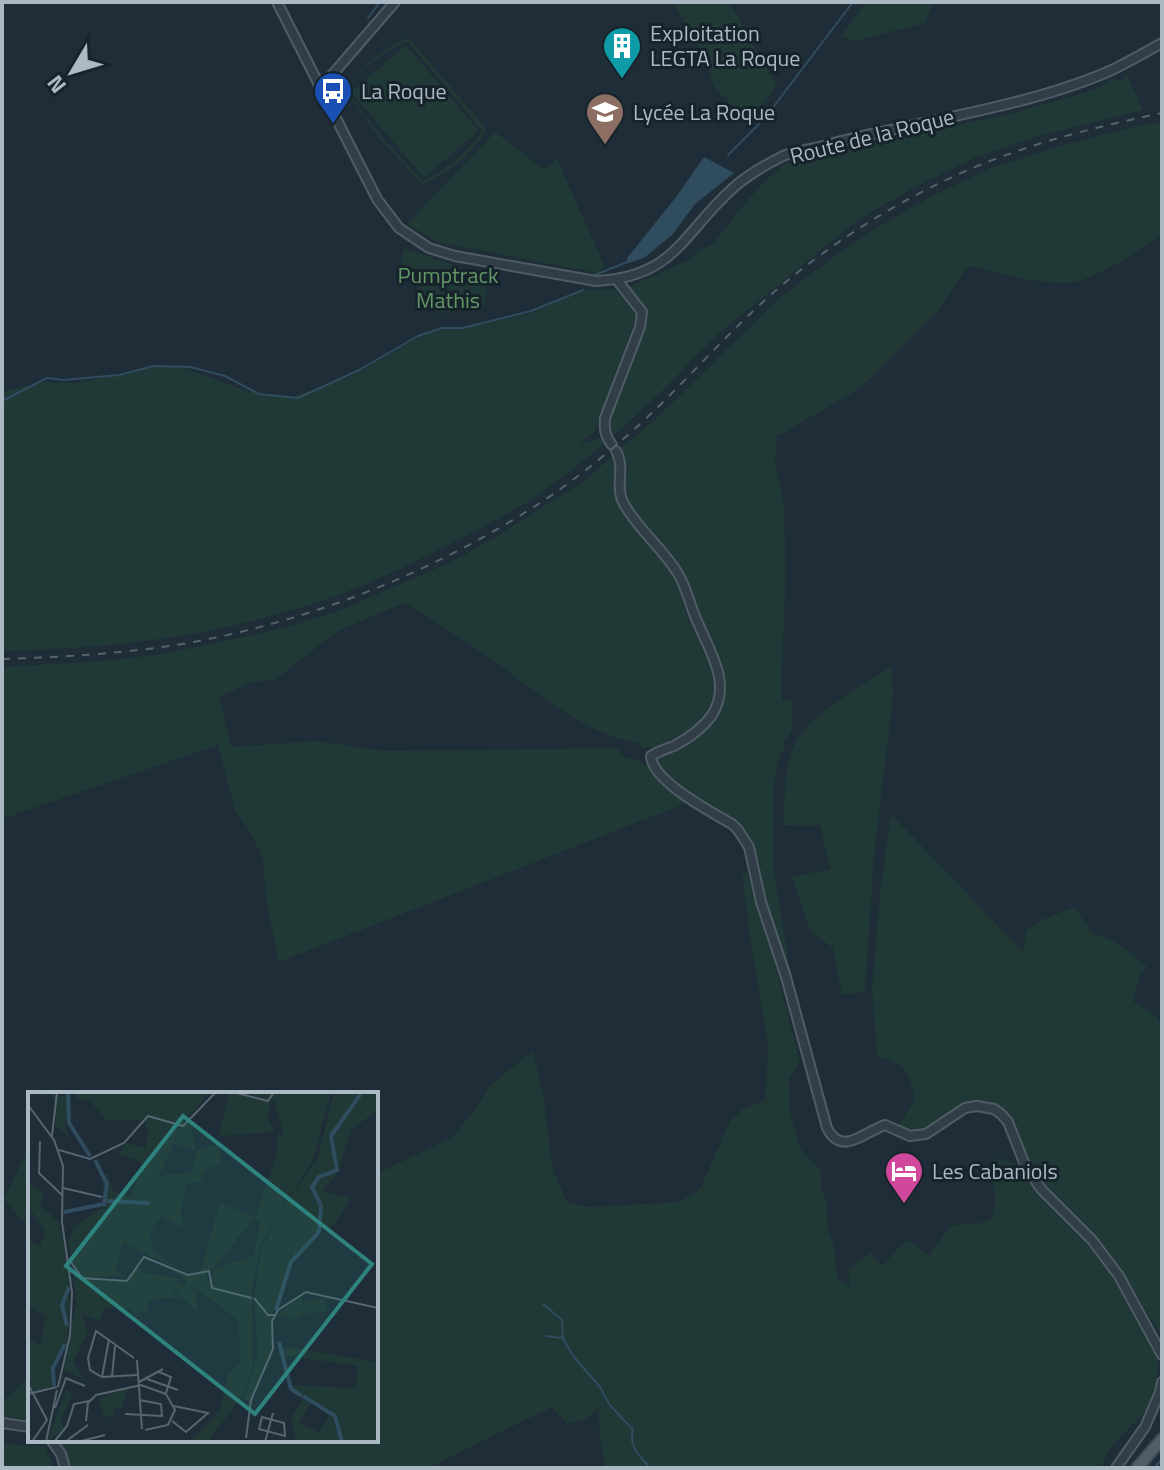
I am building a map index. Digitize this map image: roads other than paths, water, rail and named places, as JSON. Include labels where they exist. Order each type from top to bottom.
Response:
[{"type":"main road","points":[[1137,1468],[1162,1439]]},
{"type":"street","name":"Route de la Roque","points":[[277,2],[377,199],[399,228],[429,248],[455,256],[596,281],[617,280],[647,270],[671,254],[749,175],[786,155],[1002,105],[1068,86],[1112,70],[1162,43]]},
{"type":"street","points":[[319,86],[395,2]]},
{"type":"street","points":[[617,280],[642,312],[640,327],[605,418],[604,430],[621,459],[619,489],[622,501],[678,574],[717,663],[720,682],[719,699],[713,714],[702,727],[676,745],[651,756],[651,761],[656,771],[686,796],[732,824],[749,847],[761,902],[832,1138],[839,1142],[853,1141],[885,1125],[910,1136],[926,1134],[965,1108],[977,1106],[994,1109],[1008,1122],[1025,1165],[1041,1189],[1092,1240],[1119,1276],[1162,1355]]},
{"type":"street","points":[[1116,1468],[1145,1427],[1162,1382]]},
{"type":"street","points":[[2,1423],[28,1427]]},
{"type":"street","points":[[52,1442],[61,1454],[65,1468]]},
{"type":"water","points":[[704,157],[734,173],[695,204],[672,235],[644,258],[625,264],[628,257]]},
{"type":"waterway","points":[[368,18],[380,2]]},
{"type":"waterway","points":[[728,155],[765,118],[853,2]]},
{"type":"waterway","points":[[595,275],[627,262]]},
{"type":"waterway","points":[[2,401],[47,378],[64,380],[119,375],[154,366],[190,367],[225,376],[259,394],[298,398],[359,370],[418,336],[442,328],[463,328],[531,311],[583,290]]},
{"type":"waterway","points":[[543,1304],[562,1320],[563,1339],[600,1387],[609,1404],[633,1430],[634,1447],[650,1468]]},
{"type":"waterway","points":[[546,1336],[562,1338]]},
{"type":"waterway","points":[[1154,1468],[1162,1459]]},
{"type":"railway","points":[[2,659],[101,654],[199,641],[245,631],[335,604],[423,568],[506,524],[590,467],[658,407],[765,300],[861,227],[979,165],[1085,131],[1162,113]]},
{"type":"place","name":"Exploitation LEGTA La Roque","points":[[622,80]]},
{"type":"place","name":"La Roque","points":[[333,125]]},
{"type":"place","name":"Lycée La Roque","points":[[605,146]]},
{"type":"place","name":"Les Cabaniols","points":[[904,1205]]},
{"type":"park label","name":"Pumptrack Mathis","points":[[448,288]]}]
